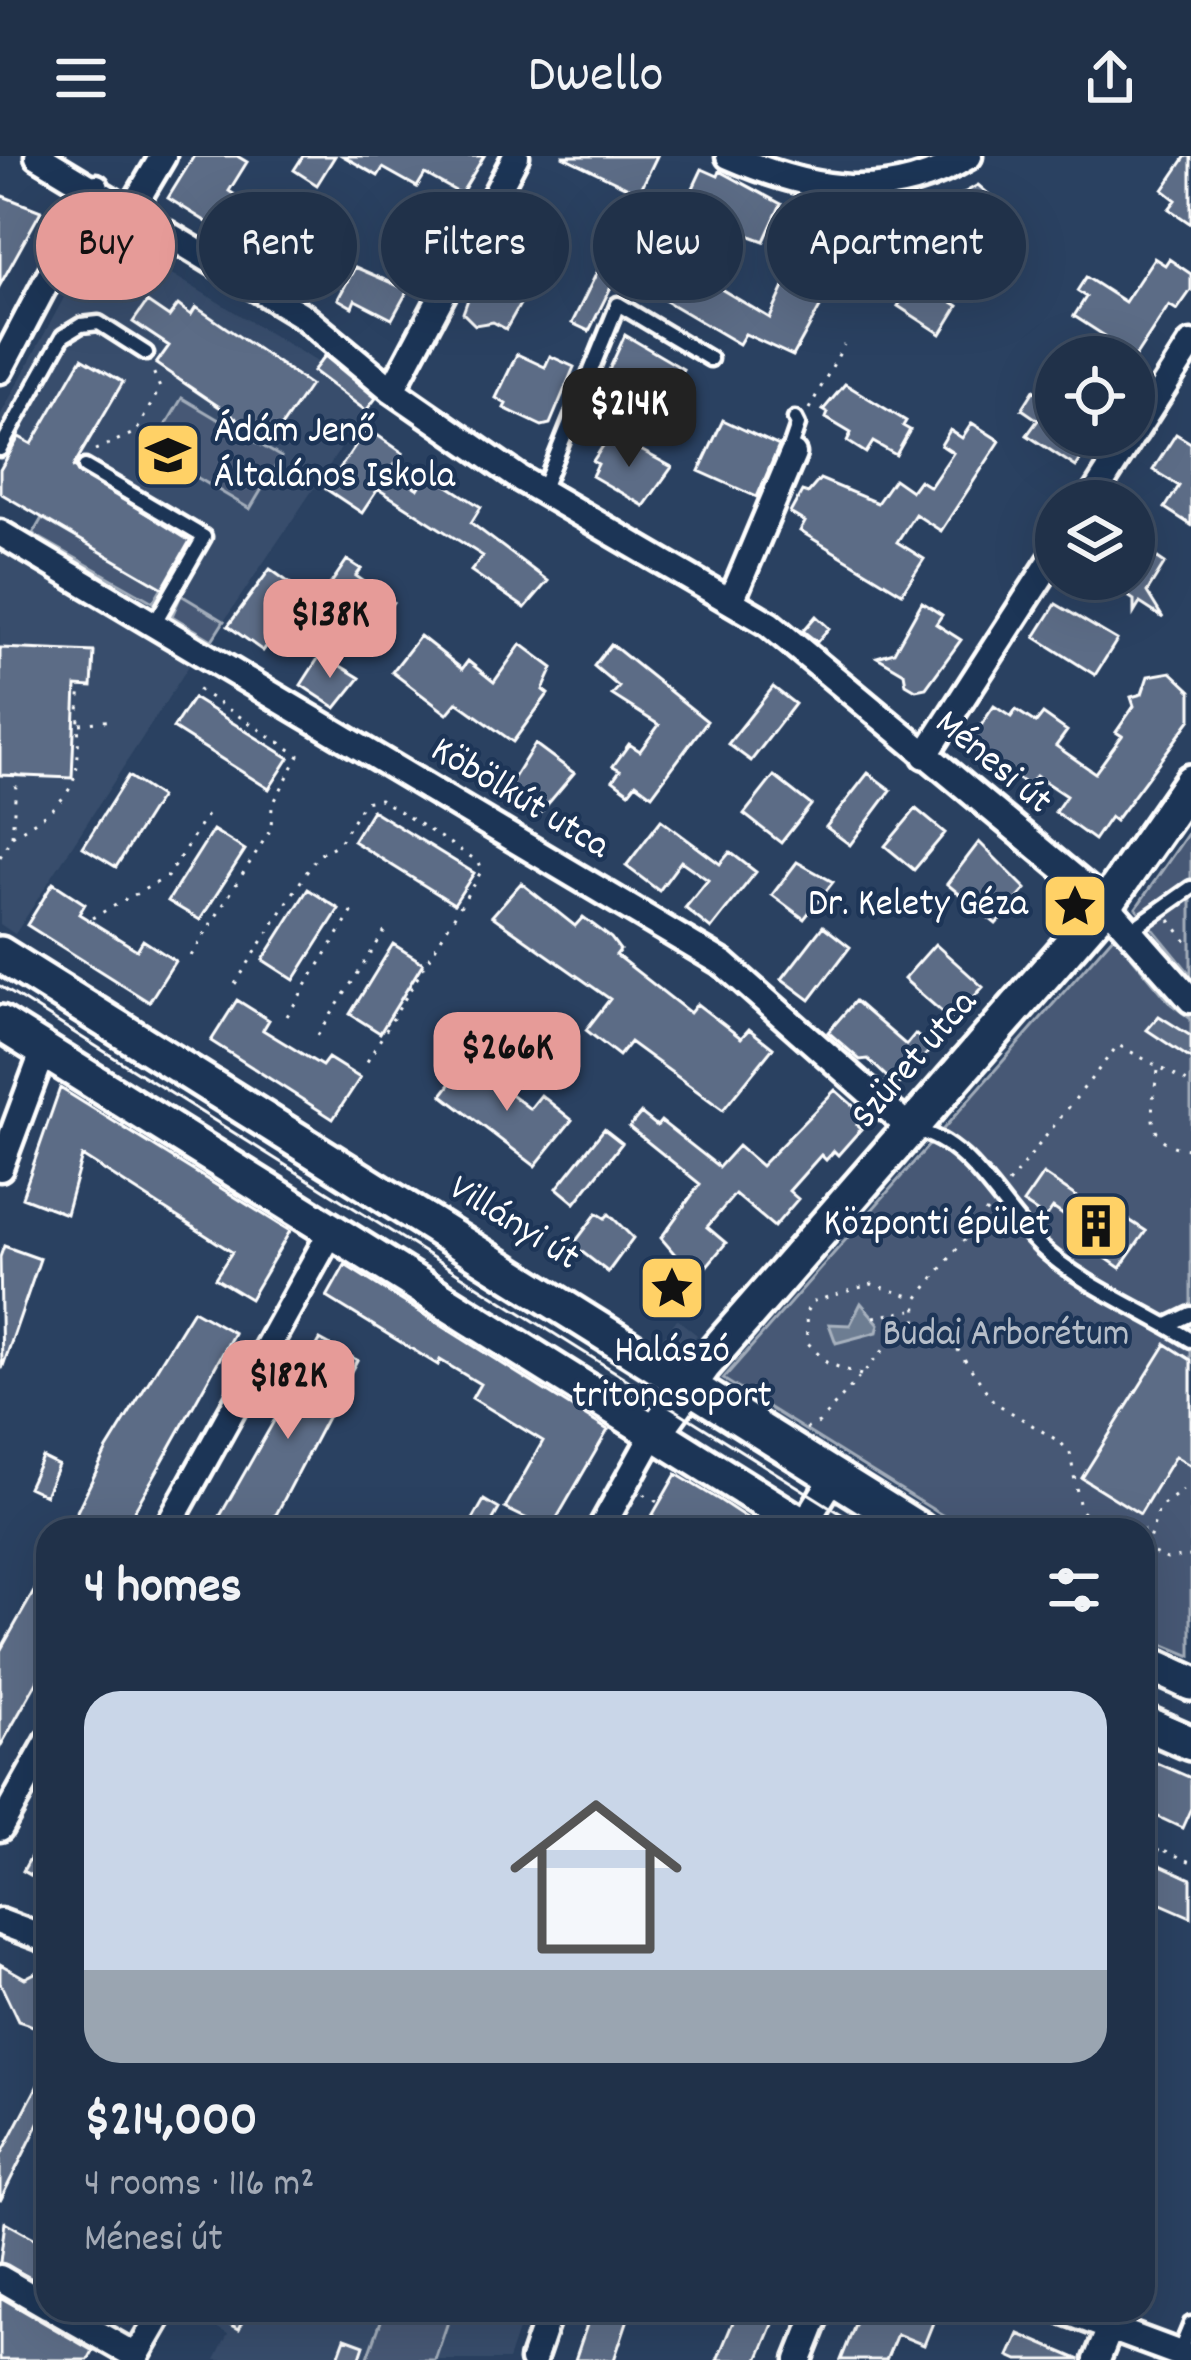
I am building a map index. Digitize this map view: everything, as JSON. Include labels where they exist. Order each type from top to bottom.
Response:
[{"type":"street","name":"Ménesi út","points":[[38,156],[103,192]]},
{"type":"street","points":[[141,192],[163,156]]},
{"type":"street","points":[[392,390],[516,156]]},
{"type":"street","points":[[729,156],[798,184],[849,191],[898,186],[969,156]]},
{"type":"street","points":[[0,370],[96,188]]},
{"type":"street","name":"Ménesi út","points":[[175,236],[303,316],[392,390],[542,492],[732,599],[848,686],[925,756],[1106,904],[1191,1000]]},
{"type":"street","points":[[1155,400],[1191,344]]},
{"type":"street","points":[[732,599],[794,454]]},
{"type":"street","name":"Köbölkút utca","points":[[0,533],[724,964],[912,1130]]},
{"type":"street","points":[[925,756],[1035,586]]},
{"type":"street","name":"Szüret utca","points":[[652,1435],[688,1383],[1106,904],[1191,782]]},
{"type":"street","name":"Villányi út","points":[[0,954],[900,1518]]},
{"type":"street","points":[[0,1023],[787,1518]]},
{"type":"street","points":[[0,1168],[44,1050]]},
{"type":"street","points":[[173,1518],[331,1232]]},
{"type":"street","points":[[606,1518],[652,1435]]},
{"type":"street","points":[[811,1518],[834,1476]]},
{"type":"street","points":[[1155,1666],[1191,1683]]},
{"type":"street","points":[[1155,1728],[1191,1744]]},
{"type":"street","points":[[0,1828],[36,1764]]},
{"type":"street","points":[[0,1922],[36,1936]]},
{"type":"street","points":[[0,2278],[36,2299]]},
{"type":"street","points":[[75,2322],[135,2358],[156,2322]]},
{"type":"street","points":[[532,2360],[546,2322]]},
{"type":"street","points":[[799,2360],[815,2322]]},
{"type":"street","points":[[1094,2322],[1185,2356]]},
{"type":"street","points":[[1096,2360],[1110,2328]]},
{"type":"lane","points":[[542,492],[618,304],[710,359]]},
{"type":"lane","points":[[0,448],[63,336],[73,329],[99,323],[146,353]]},
{"type":"lane","points":[[582,395],[649,430]]},
{"type":"lane","points":[[794,454],[788,451],[796,422]]},
{"type":"lane","points":[[85,467],[204,537],[154,624]]},
{"type":"lane","points":[[1130,931],[1191,888]]},
{"type":"lane","points":[[912,1130],[934,1135],[999,1196],[1042,1248],[1191,1340]]},
{"type":"lane","points":[[1168,1325],[1191,1314]]},
{"type":"lane","points":[[1185,2356],[1191,2324]]},
{"type":"path","points":[[796,422],[844,345]]},
{"type":"path","points":[[85,467],[99,444],[136,432],[160,388],[146,353]]},
{"type":"path","points":[[190,956],[272,829],[272,806],[299,755],[191,685]]},
{"type":"path","points":[[12,836],[58,809],[70,794],[81,686]]},
{"type":"path","points":[[78,724],[113,720]]},
{"type":"path","points":[[0,856],[12,836],[17,772]]},
{"type":"path","points":[[236,984],[317,856],[338,844],[364,802],[380,800],[479,862],[482,870],[365,1065]]},
{"type":"path","points":[[92,918],[167,877],[207,815]]},
{"type":"path","points":[[287,1016],[356,906]]},
{"type":"path","points":[[1162,910],[1191,947]]},
{"type":"path","points":[[318,1035],[389,925]]},
{"type":"path","points":[[1088,1518],[1080,1509],[1070,1453],[994,1402],[958,1349],[916,1335],[917,1299],[1118,1045],[1191,1084]]},
{"type":"path","points":[[1158,1070],[1150,1110],[1154,1130],[1169,1145],[1191,1149]]},
{"type":"path","points":[[861,1375],[827,1363],[807,1342],[811,1302],[872,1284],[917,1299]]},
{"type":"path","points":[[874,1317],[914,1313]]},
{"type":"path","points":[[805,1430],[819,1423],[914,1313]]},
{"type":"path","points":[[1155,1519],[1159,1508],[1183,1490]]},
{"type":"path","points":[[643,1493],[659,1503]]},
{"type":"path","points":[[1155,1553],[1167,1559],[1191,1556]]},
{"type":"path","points":[[1155,1846],[1189,1861],[1191,1852]]},
{"type":"path","points":[[1155,1858],[1160,1848]]},
{"type":"shaded area","name":"Ádám Jenő Általános Iskola","points":[[175,276],[199,291],[199,300],[215,300],[319,363],[314,371],[366,411],[224,621],[0,493],[0,416],[63,300],[175,300]]},
{"type":"shaded area","points":[[0,548],[192,661],[15,934],[0,924]]},
{"type":"shaded area","points":[[861,1303],[879,1324],[877,1332],[836,1343],[829,1324],[850,1325]]},
{"type":"shaded area","points":[[677,1319],[697,1335],[682,1352],[662,1339]]},
{"type":"shaded area","points":[[207,2322],[521,2322],[508,2360],[215,2360],[228,2334]]},
{"type":"green space","points":[[182,398],[281,457],[250,509],[151,450]]},
{"type":"green space","points":[[42,518],[162,587],[153,602],[33,534]]},
{"type":"green space","points":[[181,595],[224,621],[212,640],[172,616]]},
{"type":"green space","points":[[1191,829],[1191,975],[1136,908]]},
{"type":"green space","name":"Budai Arborétum","points":[[1114,935],[1171,1004],[1191,1019],[1191,1656],[1155,1641],[1155,1518],[947,1518],[723,1379]]},
{"type":"green space","points":[[381,2322],[448,2322],[435,2360],[367,2360]]},
{"type":"building","points":[[194,156],[237,156],[247,162],[230,192],[199,192],[199,217],[175,202],[172,192]]},
{"type":"building","points":[[303,156],[335,156],[317,185],[294,170]]},
{"type":"building","points":[[343,156],[484,156],[462,192],[425,174],[417,187],[383,168],[378,176]]},
{"type":"building","points":[[562,156],[657,156],[637,192]]},
{"type":"building","points":[[1186,156],[1191,156],[1191,224],[1169,209],[1176,200],[1163,190]]},
{"type":"building","points":[[702,169],[718,176],[720,171],[767,196],[764,241],[743,233],[743,192],[691,192]]},
{"type":"building","points":[[0,195],[36,209],[36,220],[0,285]]},
{"type":"building","points":[[1154,258],[1165,265],[1169,259],[1191,274],[1191,290],[1177,310],[1169,305],[1149,336],[1105,336],[1074,316],[1086,297],[1077,291],[1086,277],[1125,302]]},
{"type":"building","points":[[357,268],[381,278],[381,300],[402,300],[392,319],[355,300]]},
{"type":"building","points":[[593,280],[593,300],[604,300],[589,331],[572,323]]},
{"type":"building","points":[[468,300],[522,300],[506,329],[493,322],[475,325],[463,313]]},
{"type":"building","points":[[664,300],[740,300],[770,318],[778,300],[824,300],[793,356],[745,334],[739,344]]},
{"type":"building","points":[[902,300],[949,300],[958,306],[941,334],[898,306]]},
{"type":"building","points":[[147,302],[169,317],[178,305],[191,315],[196,307],[310,385],[271,442],[156,364],[169,346],[133,322]]},
{"type":"building","points":[[625,335],[683,369],[669,398],[665,396],[657,409],[605,379]]},
{"type":"building","points":[[517,354],[545,367],[550,356],[574,367],[550,424],[542,426],[504,408],[506,404],[496,398]]},
{"type":"building","points":[[325,356],[376,398],[366,411],[313,371]]},
{"type":"building","points":[[82,358],[123,382],[73,467],[190,541],[163,588],[0,493],[0,470],[19,437],[32,444]]},
{"type":"building","points":[[845,384],[906,421],[903,426],[910,430],[896,455],[873,442],[866,453],[847,441],[851,433],[826,418],[828,413],[823,410]]},
{"type":"building","points":[[1034,390],[1035,391],[1035,418],[1022,409]]},
{"type":"building","points":[[723,420],[779,446],[757,497],[699,471]]},
{"type":"building","points":[[972,423],[1000,441],[941,531],[915,514],[897,542],[924,559],[902,593],[800,531],[805,522],[790,513],[802,491],[808,493],[820,479],[877,503],[894,479],[911,491],[919,480],[930,487],[953,453],[941,445],[950,430],[962,438]]},
{"type":"building","points":[[367,428],[403,453],[390,471],[418,489],[428,473],[481,507],[471,523],[548,581],[525,608],[471,571],[483,556],[378,489],[362,513],[326,489]]},
{"type":"building","points":[[611,434],[672,467],[644,506],[592,476],[598,464],[593,461]]},
{"type":"building","points":[[1176,434],[1191,443],[1191,525],[1165,508],[1179,486],[1153,470]]},
{"type":"building","points":[[1059,456],[1083,456],[1076,467]]},
{"type":"building","points":[[1155,556],[1165,563],[1155,579]]},
{"type":"building","points":[[347,560],[361,569],[356,576],[393,602],[375,627],[342,604],[336,613],[319,601]]},
{"type":"building","points":[[270,569],[326,609],[315,625],[293,610],[263,651],[228,626]]},
{"type":"building","points":[[1134,600],[1152,600],[1163,618],[1140,603],[1134,613]]},
{"type":"building","points":[[922,602],[942,615],[936,624],[961,640],[926,688],[916,690],[906,684],[904,673],[877,657],[894,652]]},
{"type":"building","points":[[1056,604],[1117,640],[1095,675],[1035,637]]},
{"type":"building","points":[[816,616],[829,628],[817,642],[803,631]]},
{"type":"building","points":[[420,636],[462,669],[468,661],[494,682],[521,644],[553,668],[543,690],[548,694],[513,742],[457,702],[447,714],[392,672]]},
{"type":"building","points":[[611,644],[707,721],[652,795],[636,783],[629,792],[613,780],[620,770],[613,766],[629,744],[640,751],[659,725],[612,695],[619,687],[594,666]]},
{"type":"building","points":[[0,648],[94,652],[92,687],[76,686],[72,778],[0,775]]},
{"type":"building","points":[[321,654],[360,678],[336,708],[301,685]]},
{"type":"building","points":[[1171,672],[1191,691],[1191,719],[1115,821],[1110,817],[1094,840],[1055,812],[1066,796],[1036,776],[1029,786],[968,745],[994,706],[1011,717],[1016,710],[1036,723],[1043,714],[1067,731],[1056,746],[1095,773],[1122,736],[1116,732],[1134,706],[1131,697],[1142,694],[1148,676]]},
{"type":"building","points":[[773,687],[795,704],[751,761],[728,744]]},
{"type":"building","points":[[193,698],[289,758],[269,789],[173,728]]},
{"type":"building","points":[[535,744],[574,773],[536,818],[504,794]]},
{"type":"building","points":[[868,773],[891,790],[850,845],[826,827]]},
{"type":"building","points":[[128,776],[160,797],[116,867],[83,847]]},
{"type":"building","points":[[774,776],[811,805],[781,843],[744,814]]},
{"type":"building","points":[[916,809],[945,833],[914,870],[885,846]]},
{"type":"building","points":[[372,810],[474,873],[454,904],[353,841]]},
{"type":"building","points":[[661,820],[720,864],[730,852],[756,872],[711,929],[685,908],[708,880],[681,861],[659,891],[626,866]]},
{"type":"building","points":[[213,830],[245,850],[200,920],[168,901]]},
{"type":"building","points":[[979,842],[1026,889],[996,924],[947,884]]},
{"type":"building","points":[[797,862],[833,882],[804,919],[772,895]]},
{"type":"building","points":[[53,883],[85,904],[79,914],[137,950],[143,940],[175,961],[149,1002],[27,925]]},
{"type":"building","points":[[521,883],[575,926],[583,917],[611,938],[620,950],[616,955],[690,1013],[697,1004],[741,1038],[749,1029],[773,1048],[723,1110],[630,1042],[619,1056],[586,1030],[610,999],[492,916]]},
{"type":"building","points":[[308,889],[339,909],[294,980],[263,960]]},
{"type":"building","points":[[823,926],[850,947],[810,1000],[782,979]]},
{"type":"building","points":[[393,944],[423,963],[380,1033],[350,1014]]},
{"type":"building","points":[[935,944],[983,987],[952,1021],[904,979]]},
{"type":"building","points":[[237,1000],[269,1020],[263,1030],[322,1066],[328,1058],[360,1078],[333,1119],[211,1041]]},
{"type":"building","points":[[855,1001],[906,1045],[915,1034],[932,1048],[893,1091],[886,1085],[887,1077],[868,1059],[860,1060],[828,1032]]},
{"type":"building","points":[[1159,1016],[1191,1036],[1191,1059],[1147,1030]]},
{"type":"building","points":[[468,1061],[530,1109],[541,1095],[572,1120],[535,1166],[442,1095]]},
{"type":"building","points":[[60,1088],[290,1231],[250,1299],[215,1278],[232,1252],[82,1156],[66,1214],[22,1197]]},
{"type":"building","points":[[835,1090],[865,1116],[857,1125],[861,1129],[838,1155],[834,1151],[826,1160],[821,1155],[789,1191],[798,1199],[774,1227],[735,1194],[707,1227],[726,1243],[696,1279],[661,1238],[700,1184],[629,1127],[641,1113],[657,1126],[661,1121],[719,1167],[738,1146],[761,1166]]},
{"type":"building","points":[[604,1129],[622,1143],[575,1203],[557,1188]]},
{"type":"building","name":"Központi épület","points":[[1043,1174],[1090,1206],[1095,1198],[1146,1231],[1120,1268],[1080,1240],[1086,1231],[1053,1208],[1046,1218],[1023,1203]]},
{"type":"building","points":[[597,1213],[605,1218],[609,1214],[633,1238],[608,1272],[573,1245]]},
{"type":"building","points":[[4,1246],[40,1259],[2,1369],[0,1257]]},
{"type":"building","points":[[345,1265],[608,1430],[557,1518],[525,1518],[505,1508],[543,1441],[472,1398],[480,1384],[440,1360],[438,1365],[327,1297]]},
{"type":"building","points":[[193,1310],[234,1333],[130,1518],[74,1518],[106,1451]]},
{"type":"building","points":[[320,1340],[357,1360],[273,1518],[219,1518]]},
{"type":"building","points":[[1166,1344],[1191,1360],[1191,1466],[1175,1456],[1140,1514],[1082,1478]]},
{"type":"building","points":[[42,1457],[58,1465],[45,1495],[28,1487]]},
{"type":"building","points":[[676,1474],[747,1518],[651,1518]]},
{"type":"building","points":[[484,1500],[499,1509],[494,1518],[474,1518]]},
{"type":"building","points":[[36,1588],[36,1683],[0,1747],[0,1651]]},
{"type":"building","points":[[1155,1762],[1191,1778],[1191,1808],[1182,1828],[1155,1815]]},
{"type":"building","points":[[36,1847],[36,1878],[23,1871]]},
{"type":"building","points":[[1155,1862],[1191,1879],[1191,1917],[1155,1901]]},
{"type":"building","points":[[0,1964],[25,1978],[36,1972],[36,2027],[18,2021],[0,1983]]},
{"type":"building","points":[[36,2089],[36,2129],[0,2201],[0,2157]]},
{"type":"building","points":[[5,2222],[36,2239],[36,2281],[0,2262]]},
{"type":"building","points":[[0,2297],[93,2351],[88,2360],[0,2360]]},
{"type":"building","points":[[588,2322],[627,2322],[614,2360],[575,2360]]},
{"type":"building","points":[[733,2322],[774,2322],[758,2360],[717,2360]]},
{"type":"building","points":[[856,2322],[933,2322],[924,2345],[897,2334],[886,2360],[841,2360]]},
{"type":"building","points":[[1019,2334],[1080,2360],[1018,2360],[1009,2356]]},
{"type":"building","points":[[345,2338],[364,2345],[359,2360],[337,2360]]},
{"type":"tram line","points":[[0,986],[848,1518]]},
{"type":"tram line","points":[[1155,1708],[1191,1724]]},
{"type":"place","name":"Ádám Jenő Általános Iskola","points":[[168,455]]},
{"type":"place","name":"Dr. Kelety Géza","points":[[1075,906]]},
{"type":"place","name":"Központi épület","points":[[1096,1226]]},
{"type":"place","name":"Halászó tritoncsoport","points":[[672,1288]]}]
